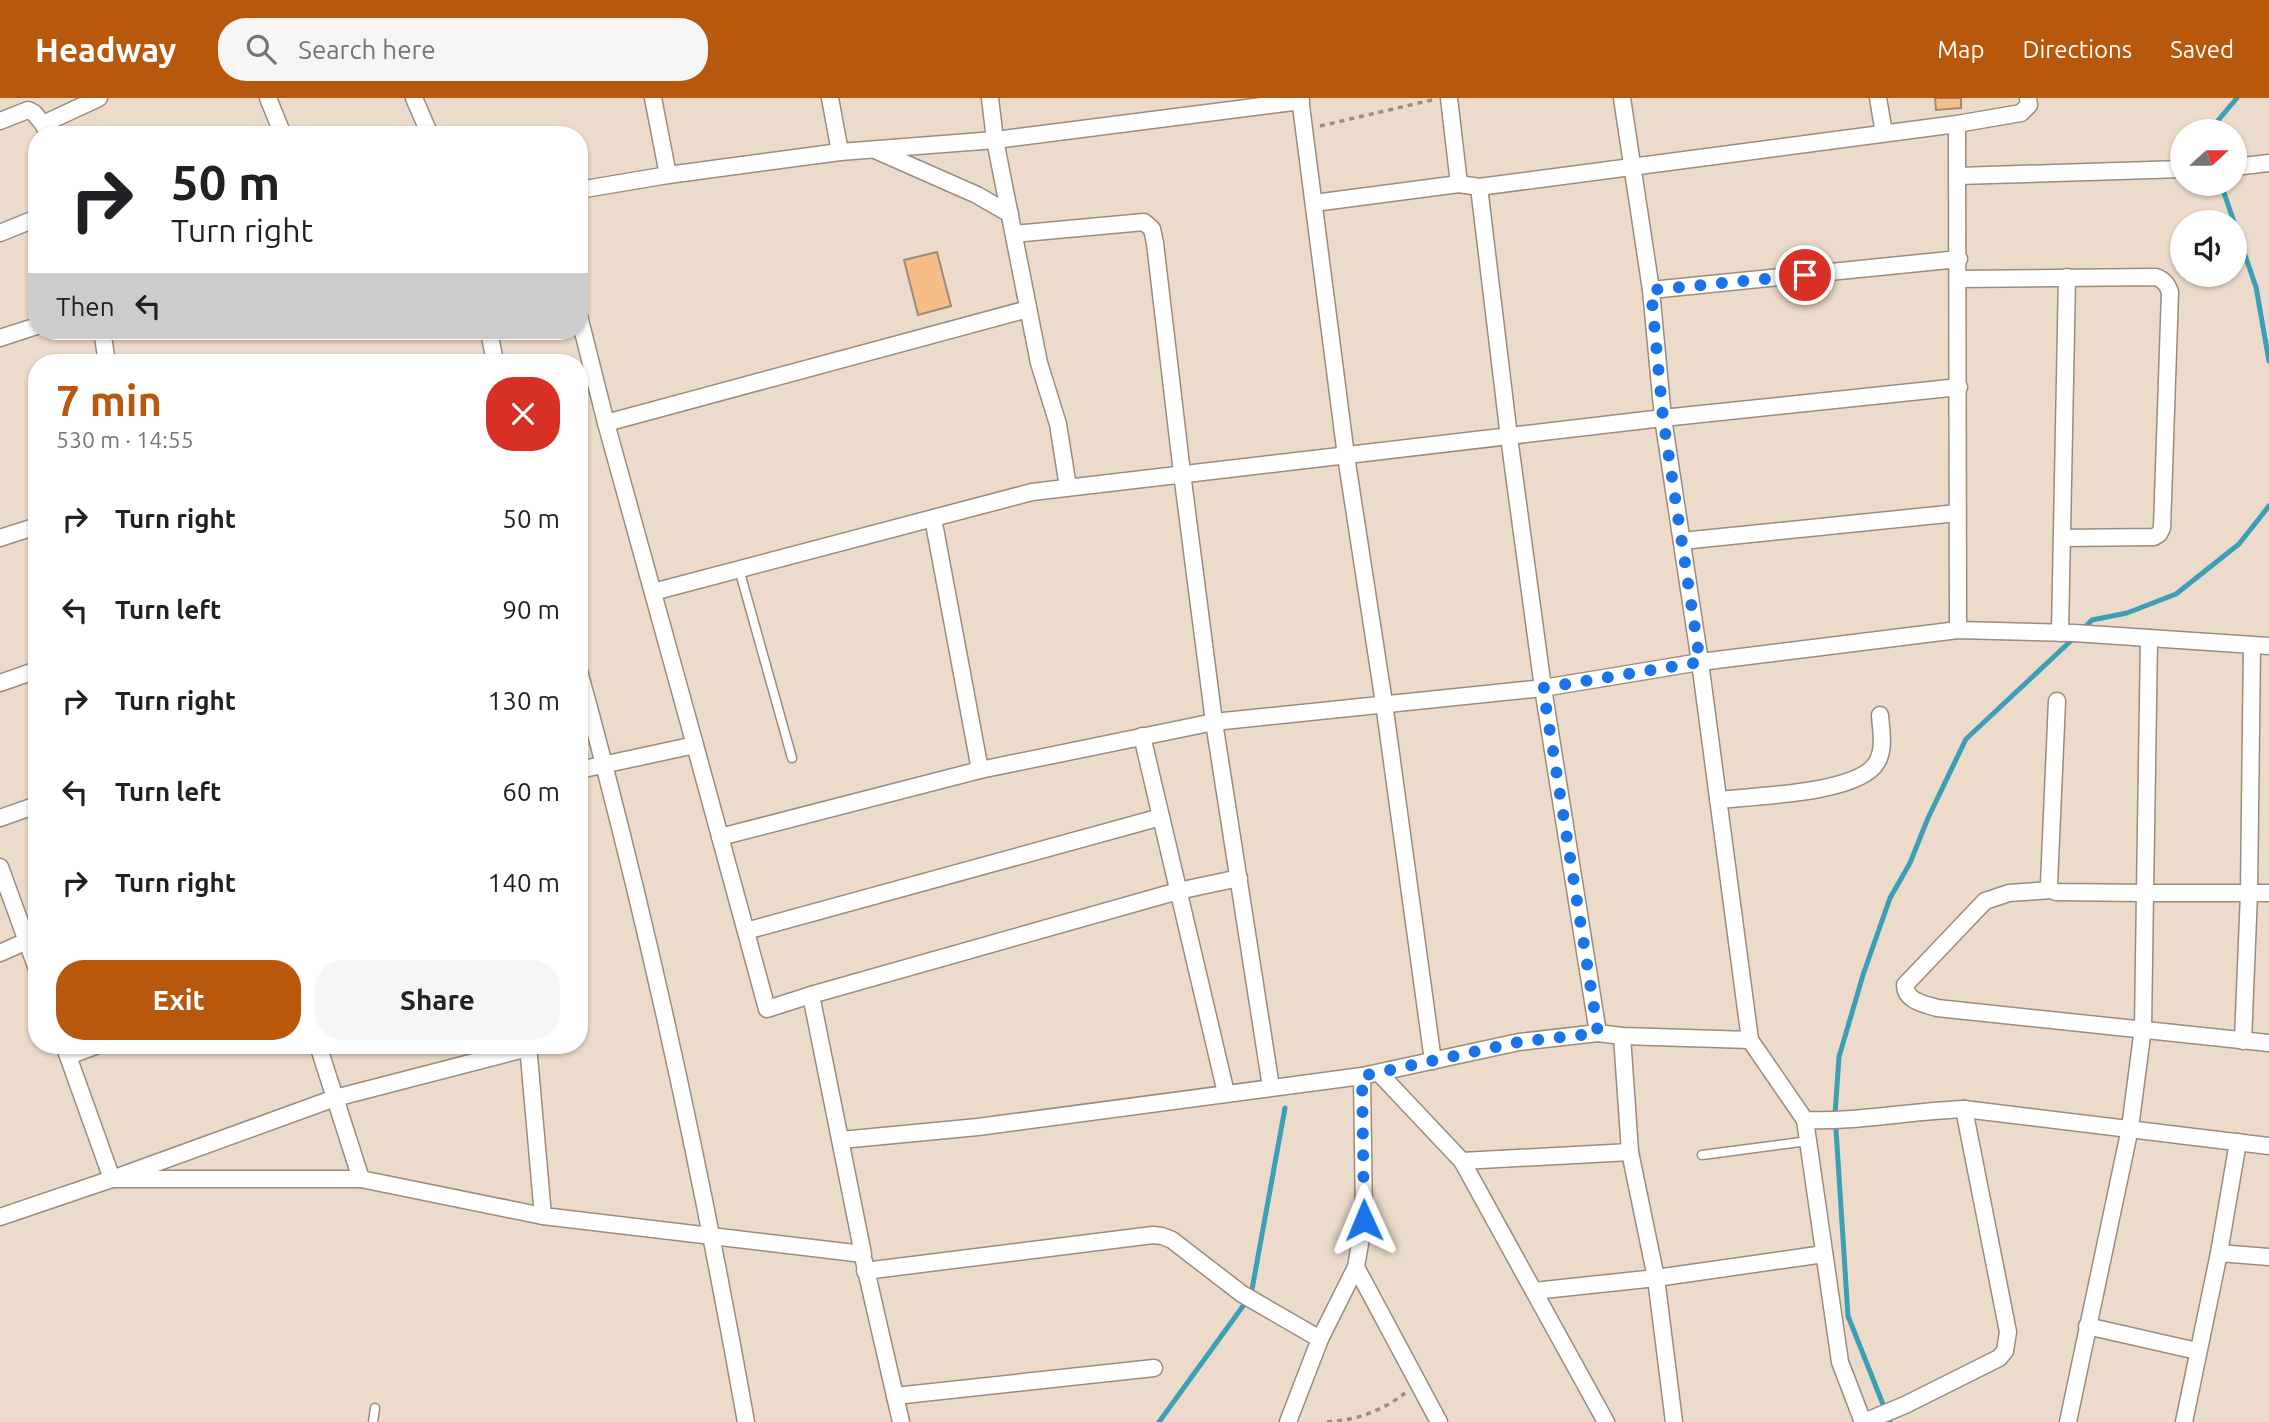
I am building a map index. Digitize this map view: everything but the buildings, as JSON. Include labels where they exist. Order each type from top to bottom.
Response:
[{"type":"street","points":[[51,126],[99,98]]},
{"type":"street","points":[[268,98],[279,126]]},
{"type":"street","points":[[414,98],[426,126]]},
{"type":"street","points":[[653,98],[668,175]]},
{"type":"street","points":[[830,98],[840,152]]},
{"type":"street","points":[[990,98],[995,140],[1038,363],[1058,424],[1069,487]]},
{"type":"street","points":[[1449,98],[1459,184]]},
{"type":"street","points":[[1622,98],[1651,290],[1663,418],[1700,662],[1750,1040],[1805,1120],[1840,1362],[1864,1422],[1905,1405],[1999,1358],[2006,1351],[2008,1332],[1964,1109]]},
{"type":"street","points":[[1878,98],[1884,133]]},
{"type":"street","points":[[1314,203],[1459,184],[1479,187],[1957,124],[2021,113],[2029,105],[2028,98]]},
{"type":"street","points":[[588,188],[840,152],[995,140],[1300,100],[1346,456],[1384,703],[1433,1061]]},
{"type":"street","points":[[0,121],[28,110],[34,113],[44,126]]},
{"type":"street","points":[[1957,124],[1958,630]]},
{"type":"street","points":[[873,149],[977,195],[1010,214]]},
{"type":"street","points":[[2247,166],[2269,163]]},
{"type":"street","points":[[1958,176],[2170,169]]},
{"type":"street","points":[[1479,187],[1508,437],[1543,688],[1598,1033]]},
{"type":"street","points":[[0,233],[28,222]]},
{"type":"street","points":[[1014,234],[1144,222],[1152,229],[1214,722],[1271,1087]]},
{"type":"street","points":[[1651,290],[1959,259]]},
{"type":"street","points":[[2067,277],[2062,538],[2067,633]]},
{"type":"street","points":[[1959,279],[2156,277],[2162,279],[2170,292],[2162,528],[2154,537],[2062,538]]},
{"type":"street","points":[[606,423],[1028,310]]},
{"type":"street","points":[[0,338],[28,329]]},
{"type":"street","points":[[585,340],[767,1009],[1178,891],[1239,878]]},
{"type":"street","points":[[653,592],[1032,492],[1663,418],[1959,387]]},
{"type":"street","points":[[1682,541],[1957,513]]},
{"type":"street","points":[[933,518],[979,770]]},
{"type":"street","points":[[0,538],[28,529]]},
{"type":"street","points":[[720,837],[979,770],[1214,722],[1543,688],[1700,662],[1958,630],[2067,633],[2261,646],[2243,1041]]},
{"type":"street","points":[[2068,1422],[2130,1128],[2143,1028],[2143,638]]},
{"type":"street","points":[[0,683],[28,673]]},
{"type":"street","points":[[2051,890],[2049,884],[2057,702]]},
{"type":"street","points":[[588,703],[640,907],[713,1236],[746,1422]]},
{"type":"street","points":[[1718,800],[1829,789],[1861,776],[1876,766],[1882,750],[1880,715]]},
{"type":"street","points":[[1142,736],[1226,1093]]},
{"type":"street","points":[[588,768],[695,746]]},
{"type":"street","points":[[0,818],[28,808]]},
{"type":"street","points":[[746,930],[1161,817]]},
{"type":"street","points":[[0,867],[27,941],[0,953]]},
{"type":"street","points":[[2269,893],[2051,890],[2009,893],[1985,901],[1905,985],[1908,996],[1937,1008],[2269,1043]]},
{"type":"street","points":[[811,995],[865,1271],[901,1422]]},
{"type":"street","points":[[841,1140],[978,1127],[1362,1076],[1519,1042],[1598,1033],[1750,1040]]},
{"type":"street","points":[[1622,1036],[1630,1152],[1656,1278],[1674,1422]]},
{"type":"street","points":[[67,1054],[112,1179]]},
{"type":"street","points":[[321,1054],[361,1179]]},
{"type":"street","points":[[0,1217],[335,1098],[498,1054]]},
{"type":"street","points":[[529,1054],[543,1216]]},
{"type":"street","points":[[1379,1073],[1462,1161],[1606,1422]]},
{"type":"street","points":[[1288,1422],[1320,1339],[1356,1267],[1364,1220],[1362,1076]]},
{"type":"street","points":[[1805,1120],[1823,1121],[1923,1110],[1964,1109],[2269,1146]]},
{"type":"street","points":[[2184,1422],[2220,1253],[2238,1142]]},
{"type":"street","points":[[1462,1161],[1630,1152]]},
{"type":"street","points":[[112,1179],[361,1179],[543,1216],[863,1254]]},
{"type":"street","points":[[865,1271],[1162,1236],[1172,1240],[1257,1304],[1320,1339]]},
{"type":"street","points":[[2220,1253],[2269,1257]]},
{"type":"street","points":[[1534,1291],[1656,1278],[1824,1254]]},
{"type":"street","points":[[1356,1267],[1439,1422]]},
{"type":"street","points":[[2087,1326],[2197,1351]]},
{"type":"street","points":[[895,1396],[1154,1368]]},
{"type":"lane","points":[[738,569],[792,758]]},
{"type":"lane","points":[[1702,1155],[1808,1141]]},
{"type":"lane","points":[[373,1422],[375,1408]]},
{"type":"path","points":[[1304,130],[1441,98]]},
{"type":"path","points":[[1327,1422],[1382,1409],[1418,1382]]},
{"type":"waterway","points":[[2219,119],[2237,98]]},
{"type":"waterway","points":[[2225,196],[2230,210]]},
{"type":"waterway","points":[[2247,261],[2256,287],[2269,361]]},
{"type":"waterway","points":[[2082,630],[2092,620],[2127,613],[2176,594],[2239,544],[2269,506]]},
{"type":"waterway","points":[[1890,1422],[1848,1316],[1835,1114],[1839,1057],[1863,975],[1890,898],[1910,863],[1928,818],[1966,739],[2075,637]]},
{"type":"waterway","points":[[1159,1422],[1251,1295],[1285,1108]]},
{"type":"route","points":[[1364,1220],[1362,1076],[1519,1042],[1598,1033],[1543,688],[1700,662],[1663,418],[1651,290],[1805,275]]}]
